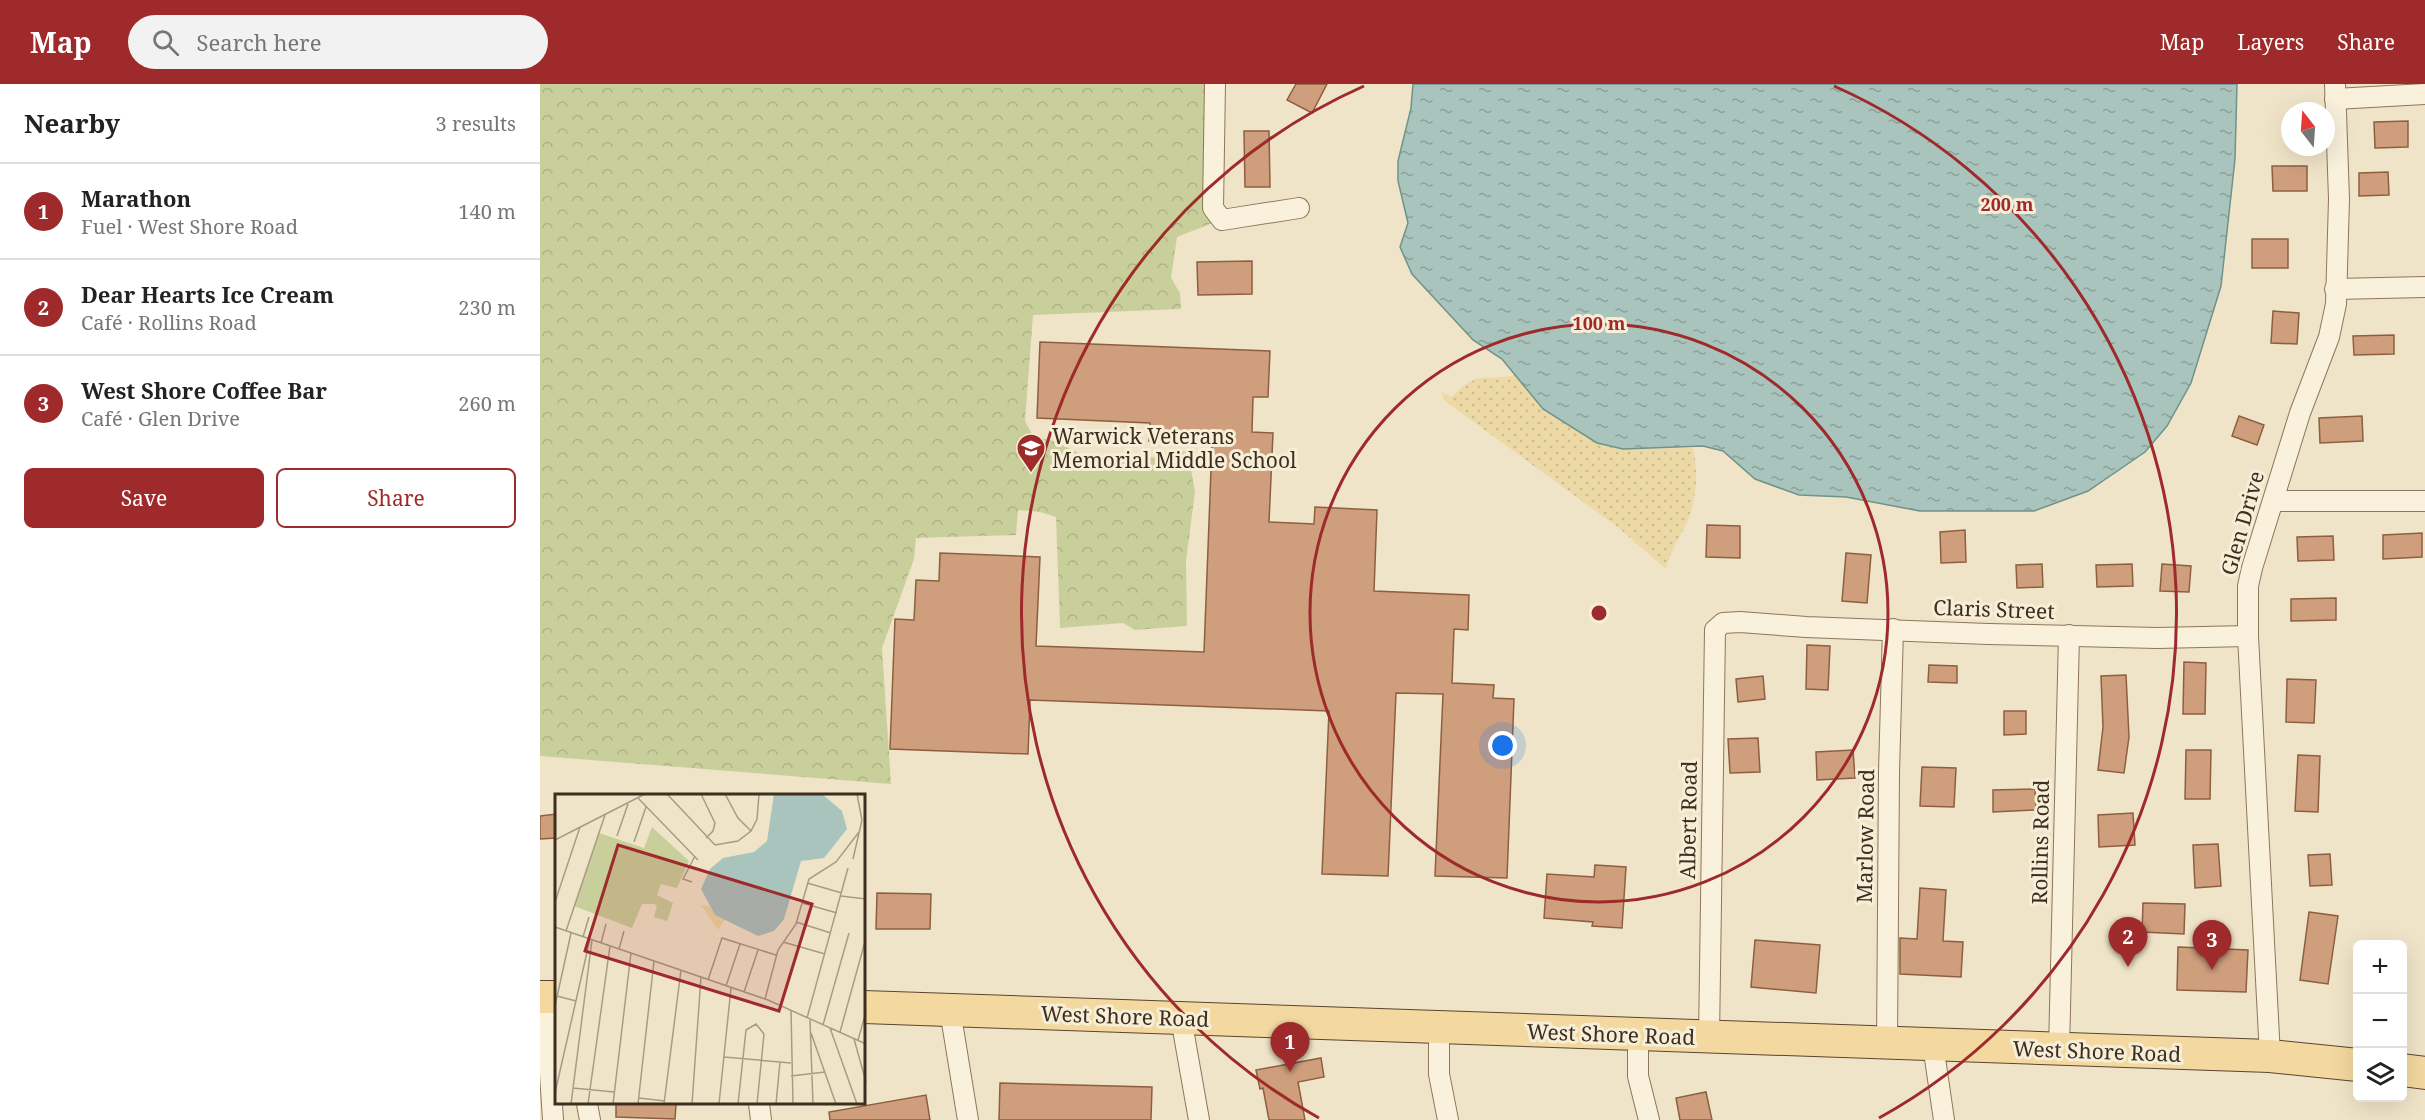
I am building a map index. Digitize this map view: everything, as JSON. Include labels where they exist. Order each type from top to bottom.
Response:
[{"type":"main road","name":"West Shore Road","points":[[866,1007],[2270,1056],[2353,1064]]},
{"type":"main road","points":[[2407,1071],[2425,1073]]},
{"type":"street","points":[[1215,84],[1212,208],[1222,220],[1299,208]]},
{"type":"street","points":[[2335,91],[2425,94]]},
{"type":"street","name":"Glen Drive","points":[[2270,1056],[2248,636],[2248,586],[2300,413],[2329,337],[2336,304],[2338,199],[2335,91]]},
{"type":"street","points":[[2335,289],[2425,287]]},
{"type":"street","points":[[2274,501],[2425,501]]},
{"type":"street","name":"Claris Street","points":[[1740,622],[1806,627],[2157,638],[2248,636]]},
{"type":"street","name":"Albert Road","points":[[1709,1038],[1715,630],[1723,623],[1740,622]]},
{"type":"street","name":"Marlow Road","points":[[1887,1044],[1889,772],[1893,629]]},
{"type":"street","name":"Rollins Road","points":[[2059,1050],[2070,635]]},
{"type":"street","points":[[547,997],[553,1120]]},
{"type":"street","points":[[950,1010],[968,1120]]},
{"type":"street","points":[[1181,1018],[1199,1120]]},
{"type":"street","points":[[1439,1028],[1439,1074],[1448,1120]]},
{"type":"street","points":[[1638,1035],[1638,1076],[1649,1120]]},
{"type":"street","points":[[1933,1046],[1944,1120]]},
{"type":"street","points":[[587,1105],[590,1120]]},
{"type":"street","points":[[759,1105],[761,1120]]},
{"type":"sand","points":[[1516,375],[1623,449],[1693,448],[1696,474],[1694,500],[1666,569],[1619,528],[1445,401],[1441,392],[1452,397],[1461,388],[1475,380]]},
{"type":"green space","points":[[540,84],[1215,84],[1220,220],[1177,237],[1171,278],[1180,293],[1181,309],[1033,315],[1025,421],[1033,436],[1054,441],[1085,456],[1130,460],[1148,456],[1175,463],[1170,450],[1188,452],[1195,492],[1186,561],[1187,626],[1135,630],[1123,623],[1060,628],[1056,517],[1040,512],[1018,510],[1016,535],[916,538],[914,559],[882,648],[891,784],[540,756]]},
{"type":"water","points":[[1413,84],[2237,84],[2235,159],[2221,286],[2191,383],[2167,426],[2145,452],[2088,491],[2034,511],[1920,511],[1846,497],[1799,495],[1755,479],[1723,451],[1703,446],[1623,449],[1597,443],[1543,409],[1502,359],[1473,340],[1412,274],[1400,247],[1408,223],[1398,181],[1398,161],[1411,108]]},
{"type":"building","points":[[1296,84],[1327,84],[1312,113],[1287,100]]},
{"type":"building","points":[[2408,121],[2408,147],[2375,148],[2374,122]]},
{"type":"building","points":[[1244,131],[1269,131],[1270,187],[1245,187]]},
{"type":"building","points":[[2272,166],[2307,166],[2307,191],[2273,191]]},
{"type":"building","points":[[2388,172],[2389,195],[2359,196],[2359,173]]},
{"type":"building","points":[[2252,239],[2288,239],[2288,268],[2252,268]]},
{"type":"building","points":[[1252,261],[1252,294],[1198,295],[1197,262]]},
{"type":"building","points":[[2273,311],[2299,313],[2297,344],[2271,343]]},
{"type":"building","points":[[2394,335],[2394,354],[2354,355],[2353,336]]},
{"type":"building","points":[[1040,342],[1270,351],[1268,397],[1253,397],[1252,432],[1273,433],[1269,522],[1314,524],[1315,507],[1377,510],[1374,591],[1469,595],[1468,630],[1454,629],[1452,683],[1494,685],[1493,698],[1514,699],[1507,878],[1435,876],[1443,694],[1396,693],[1388,876],[1322,874],[1329,711],[1030,700],[1028,754],[890,749],[895,619],[914,620],[916,580],[939,581],[940,553],[1040,557],[1036,646],[1204,652],[1212,444],[1149,441],[1150,423],[1037,418]]},
{"type":"building","points":[[2239,416],[2264,425],[2257,445],[2232,436]]},
{"type":"building","points":[[2362,416],[2363,441],[2320,443],[2319,418]]},
{"type":"building","points":[[1707,525],[1740,526],[1740,558],[1706,557]]},
{"type":"building","points":[[1965,530],[1966,562],[1941,563],[1940,532]]},
{"type":"building","points":[[2422,533],[2422,557],[2383,559],[2383,535]]},
{"type":"building","points":[[2333,536],[2334,560],[2298,561],[2297,537]]},
{"type":"building","points":[[1846,553],[1871,555],[1867,603],[1842,601]]},
{"type":"building","points":[[2042,564],[2043,587],[2017,588],[2016,565]]},
{"type":"building","points":[[2132,564],[2133,586],[2097,587],[2096,565]]},
{"type":"building","points":[[2162,564],[2191,566],[2189,592],[2160,591]]},
{"type":"building","points":[[2336,598],[2336,620],[2291,621],[2291,599]]},
{"type":"building","points":[[1807,645],[1830,646],[1828,690],[1806,689]]},
{"type":"building","points":[[2184,662],[2206,663],[2205,714],[2183,714]]},
{"type":"building","points":[[1929,665],[1957,666],[1957,683],[1928,682]]},
{"type":"building","points":[[2126,675],[2129,737],[2124,773],[2098,770],[2103,727],[2101,676]]},
{"type":"building","points":[[1763,676],[1765,699],[1738,702],[1736,679]]},
{"type":"building","points":[[2287,679],[2316,680],[2314,723],[2286,722]]},
{"type":"building","points":[[2004,711],[2026,711],[2026,734],[2004,735]]},
{"type":"building","points":[[1758,738],[1760,772],[1730,773],[1728,739]]},
{"type":"building","points":[[1853,750],[1855,778],[1817,780],[1816,752]]},
{"type":"building","points":[[2186,750],[2211,750],[2210,799],[2185,799]]},
{"type":"building","points":[[2298,755],[2320,756],[2318,812],[2295,811]]},
{"type":"building","points":[[1922,767],[1956,768],[1954,807],[1920,806]]},
{"type":"building","points":[[2035,789],[2036,810],[1993,812],[1993,790]]},
{"type":"building","points":[[2133,813],[2135,845],[2099,847],[2098,815]]},
{"type":"building","points":[[555,814],[555,838],[540,839],[540,816]]},
{"type":"building","points":[[2218,844],[2221,886],[2195,888],[2193,845]]},
{"type":"building","points":[[2330,854],[2332,885],[2310,886],[2308,855]]},
{"type":"building","points":[[1595,865],[1626,867],[1622,928],[1592,926],[1593,922],[1544,918],[1547,874],[1594,877]]},
{"type":"building","points":[[1920,888],[1946,890],[1943,941],[1963,942],[1961,977],[1900,974],[1900,938],[1917,939]]},
{"type":"building","points":[[877,893],[931,894],[930,929],[876,929]]},
{"type":"building","points":[[2143,903],[2185,904],[2184,934],[2142,932]]},
{"type":"building","points":[[2309,912],[2338,916],[2328,984],[2300,980]]},
{"type":"building","points":[[1755,940],[1820,945],[1816,993],[1751,987]]},
{"type":"building","points":[[2178,947],[2248,950],[2246,992],[2177,990]]},
{"type":"building","points":[[1321,1058],[1324,1077],[1298,1082],[1305,1120],[1269,1120],[1263,1088],[1260,1089],[1256,1070]]},
{"type":"building","points":[[1000,1083],[1152,1087],[1151,1120],[999,1120]]},
{"type":"building","points":[[1706,1092],[1712,1120],[1680,1120],[1676,1098]]},
{"type":"building","points":[[926,1095],[930,1120],[830,1120],[829,1112]]},
{"type":"building","points":[[616,1105],[676,1105],[675,1119],[616,1117]]},
{"type":"place","name":"Warwick Veterans Memorial Middle School","points":[[1031,474]]},
{"type":"place","name":"Dear Hearts Ice Cream","points":[[2128,967]]},
{"type":"place","name":"West Shore Coffee Bar","points":[[2212,970]]},
{"type":"place","name":"Marathon","points":[[1290,1072]]}]
